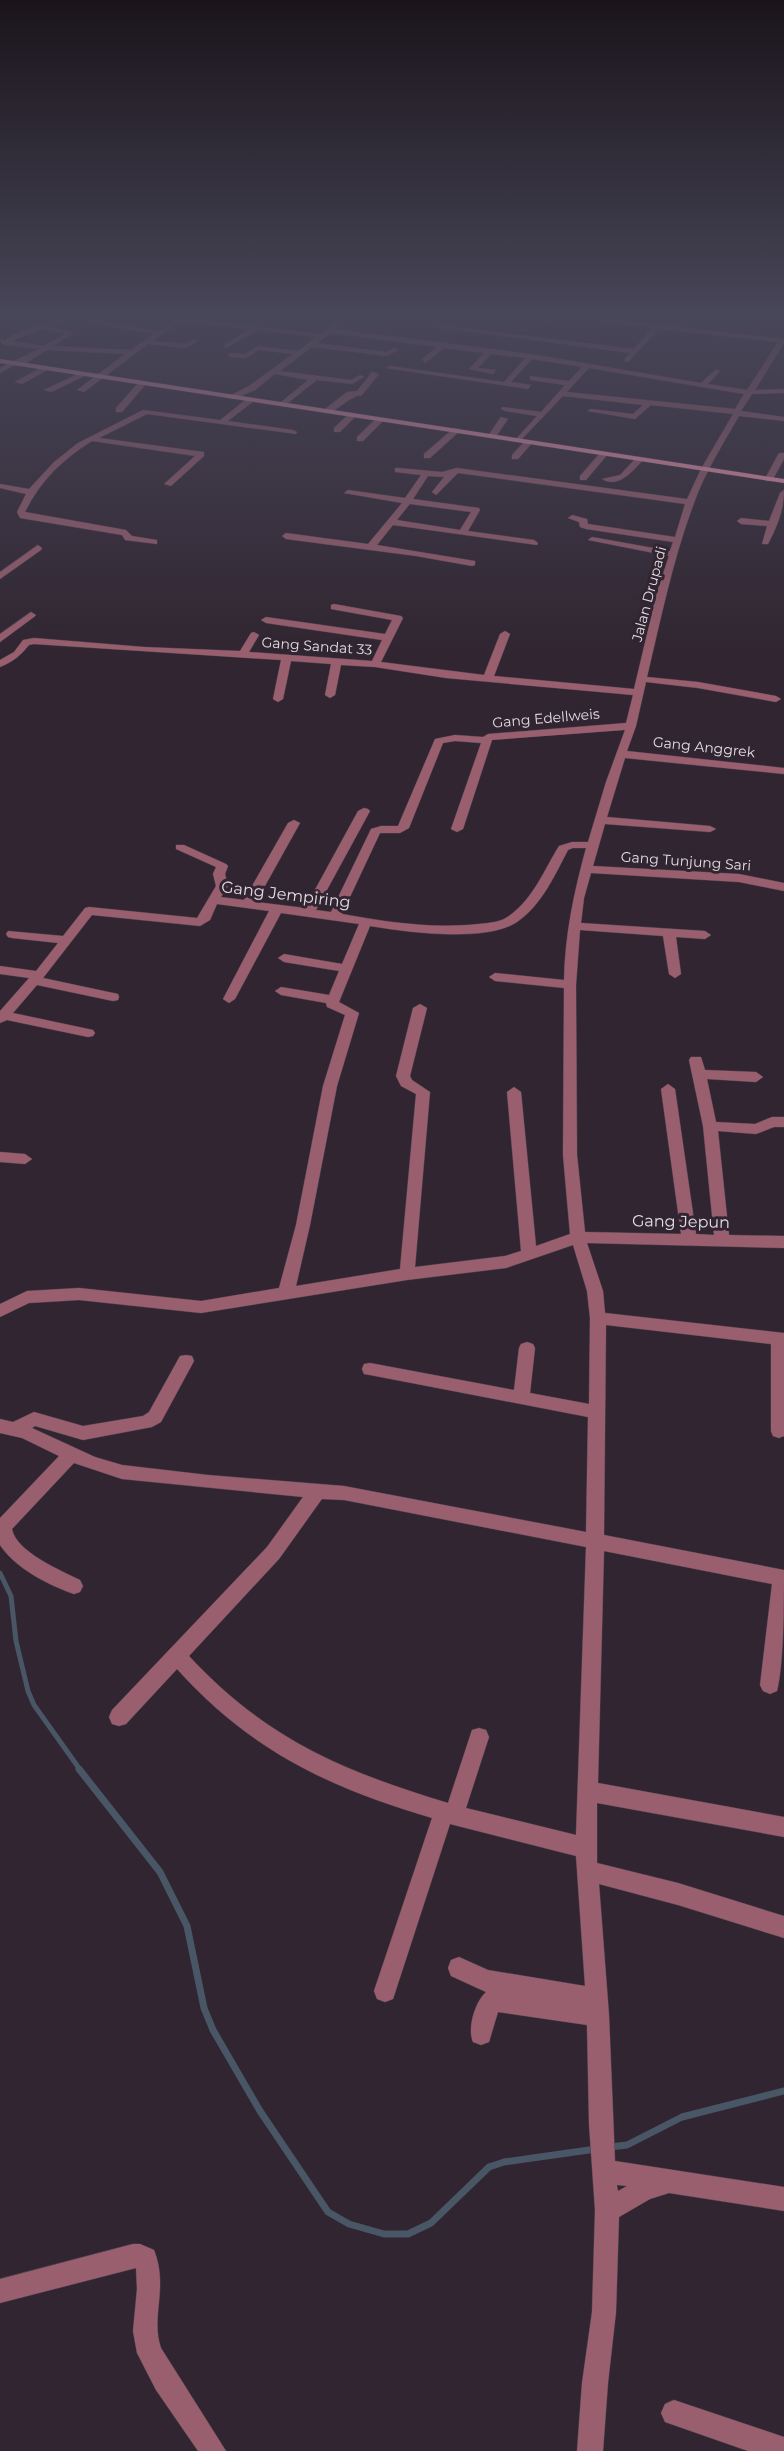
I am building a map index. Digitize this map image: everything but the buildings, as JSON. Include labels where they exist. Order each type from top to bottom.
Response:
[{"type":"main road","points":[[459,430],[784,481]]},
{"type":"street","points":[[109,430],[65,455],[30,492],[21,512],[23,516],[126,534],[128,538],[154,542]]},
{"type":"street","points":[[281,430],[293,432]]},
{"type":"street","points":[[360,439],[369,430]]},
{"type":"street","points":[[428,456],[457,430]]},
{"type":"street","points":[[492,436],[496,430]]},
{"type":"street","points":[[519,440],[528,430]]},
{"type":"street","name":"Jalan Drupadi","points":[[590,2451],[595,2383],[604,2312],[607,2210],[597,2007],[586,1870],[595,1543],[598,1318],[595,1292],[578,1237],[570,1155],[570,985],[573,926],[585,869],[630,730],[662,592],[677,540],[690,502],[705,469],[727,430]]},
{"type":"street","points":[[92,439],[201,454],[168,484]]},
{"type":"street","points":[[515,457],[529,442]]},
{"type":"street","points":[[584,478],[604,454]]},
{"type":"street","points":[[769,479],[782,455]]},
{"type":"street","points":[[606,478],[622,477],[639,459]]},
{"type":"street","points":[[398,470],[443,475],[454,470],[690,502]]},
{"type":"street","points":[[436,492],[454,470]]},
{"type":"street","points":[[370,548],[409,500],[426,473]]},
{"type":"street","points":[[0,486],[30,492]]},
{"type":"street","points":[[354,487],[348,493],[476,510],[463,532]]},
{"type":"street","points":[[765,542],[784,493]]},
{"type":"street","points":[[572,518],[584,520],[583,525],[586,526],[677,540]]},
{"type":"street","points":[[741,521],[773,524]]},
{"type":"street","points":[[391,522],[534,543]]},
{"type":"street","points":[[286,536],[472,563]]},
{"type":"street","points":[[592,540],[673,554]]},
{"type":"street","points":[[0,576],[38,548]]},
{"type":"street","points":[[334,606],[398,618],[375,664]]},
{"type":"street","points":[[0,639],[31,615]]},
{"type":"street","points":[[266,620],[389,638]]},
{"type":"street","points":[[488,679],[505,634]]},
{"type":"street","points":[[243,654],[254,635]]},
{"type":"street","name":"Gang Sandat 33","points":[[0,645],[21,646],[26,642],[34,641],[144,650],[287,657],[375,664],[488,679],[639,692]]},
{"type":"street","points":[[0,664],[17,654],[21,646]]},
{"type":"street","points":[[278,699],[287,657]]},
{"type":"street","points":[[330,695],[337,661]]},
{"type":"street","points":[[642,679],[698,685],[776,699]]},
{"type":"street","name":"Gang Edellweis","points":[[457,829],[487,740],[492,735],[630,730]]},
{"type":"street","points":[[335,916],[375,831],[379,828],[396,830],[403,828],[439,741],[455,738],[487,740]]},
{"type":"street","name":"Gang Anggrek","points":[[621,754],[784,771]]},
{"type":"street","points":[[309,912],[364,811]]},
{"type":"street","points":[[601,820],[710,829]]},
{"type":"street","points":[[249,903],[294,823]]},
{"type":"street","name":"Gang Jempiring","points":[[2,1017],[37,978],[89,910],[200,922],[206,917],[213,900],[249,903],[410,929],[448,931],[495,926],[512,920],[526,907],[546,882],[563,848],[572,845],[592,845]]},
{"type":"street","points":[[180,847],[222,866],[219,874],[222,886],[213,900]]},
{"type":"street","name":"Gang Tunjung Sari","points":[[585,869],[739,878],[784,887]]},
{"type":"street","points":[[229,999],[277,908]]},
{"type":"street","points":[[286,1293],[303,1225],[330,1086],[352,1014],[332,1005],[333,1000],[366,921]]},
{"type":"street","points":[[573,926],[705,935]]},
{"type":"street","points":[[669,933],[675,974]]},
{"type":"street","points":[[12,934],[65,940]]},
{"type":"street","points":[[284,958],[345,968]]},
{"type":"street","points":[[0,970],[113,997]]},
{"type":"street","points":[[495,977],[570,985]]},
{"type":"street","points":[[282,991],[333,1000]]},
{"type":"street","points":[[407,1274],[420,1148],[423,1092],[406,1083],[403,1076],[420,1008]]},
{"type":"street","points":[[2,1017],[88,1033]]},
{"type":"street","points":[[722,1240],[710,1126],[697,1067],[756,1077]]},
{"type":"street","points":[[668,1089],[689,1239]]},
{"type":"street","points":[[514,1092],[529,1254]]},
{"type":"street","points":[[710,1126],[756,1129],[772,1122],[784,1122]]},
{"type":"street","points":[[0,1156],[25,1159]]},
{"type":"street","points":[[0,1311],[27,1297],[79,1294],[201,1307],[407,1274],[506,1262],[578,1237]]},
{"type":"street","name":"Gang Jepun","points":[[578,1237],[784,1242]]},
{"type":"street","points":[[598,1318],[782,1339],[779,1431]]},
{"type":"street","points":[[521,1398],[527,1348]]},
{"type":"street","points":[[8,1428],[34,1419],[83,1433],[146,1422],[155,1417],[186,1361]]},
{"type":"street","points":[[370,1369],[597,1412]]},
{"type":"street","points":[[8,1428],[122,1472],[316,1491],[379,1500],[783,1578],[770,1684]]},
{"type":"street","points":[[72,1454],[3,1527],[0,1534],[3,1541],[31,1565],[74,1586]]},
{"type":"street","points":[[119,1717],[178,1657],[273,1553],[316,1491]]},
{"type":"street","points":[[178,1657],[208,1690],[241,1719],[294,1753],[349,1780],[449,1813],[586,1848]]},
{"type":"street","points":[[385,1990],[479,1737]]},
{"type":"street","points":[[588,1791],[784,1827]]},
{"type":"street","points":[[586,1870],[678,1894],[784,1927]]},
{"type":"street","points":[[459,1968],[487,1981],[597,2007]]},
{"type":"street","points":[[481,2034],[488,2006],[494,2000],[597,2007]]},
{"type":"street","points":[[605,2165],[669,2181],[784,2199]]},
{"type":"street","points":[[607,2210],[645,2189],[669,2181]]},
{"type":"street","points":[[0,2291],[140,2256],[145,2259],[149,2273],[146,2342],[160,2372],[213,2451]]},
{"type":"street","points":[[674,2414],[784,2450]]},
{"type":"waterway","points":[[0,1573],[11,1596],[16,1641],[28,1691],[34,1705],[81,1771]]},
{"type":"waterway","points":[[79,1769],[160,1872],[187,1926],[204,2008],[213,2030],[260,2111],[328,2212],[349,2224],[384,2234],[408,2234],[431,2223],[489,2167],[504,2162],[596,2149]]},
{"type":"waterway","points":[[610,2147],[627,2145],[682,2117],[784,2091]]}]
